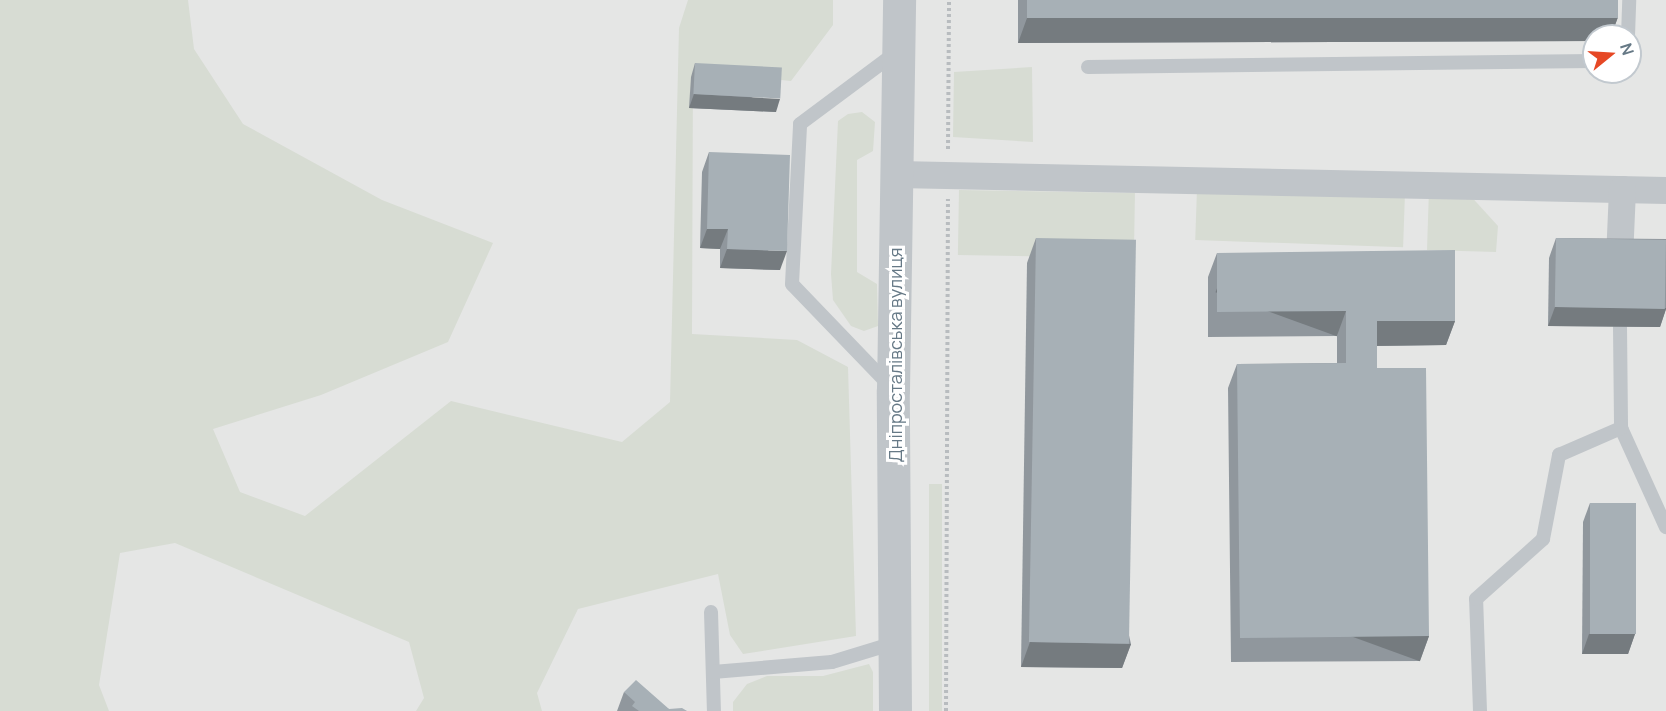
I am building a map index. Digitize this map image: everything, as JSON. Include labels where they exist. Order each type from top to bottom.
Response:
[{"type":"street","name":"Дніпросталівська вулиця","points":[[895,711],[893,390],[899,0]]},
{"type":"street","points":[[897,174],[1666,190]]},
{"type":"street","points":[[1619,258],[1622,189]]},
{"type":"lane","points":[[1628,24],[1629,0]]},
{"type":"lane","points":[[893,390],[792,284],[800,124],[898,51]]},
{"type":"lane","points":[[1088,67],[1582,61]]},
{"type":"lane","points":[[1620,327],[1621,428],[1666,527]]},
{"type":"lane","points":[[1480,711],[1476,599],[1543,539],[1559,455],[1621,428]]},
{"type":"lane","points":[[711,612],[714,711]]},
{"type":"lane","points":[[713,672],[832,662],[895,643]]},
{"type":"path","points":[[946,711],[949,0]]},
{"type":"shaded area","points":[[0,0],[1666,0],[1666,711],[0,711]]},
{"type":"shaded area","points":[[0,0],[188,0],[194,49],[243,124],[382,200],[493,243],[448,342],[321,395],[213,429],[240,492],[305,516],[451,401],[622,442],[670,402],[679,28],[688,0],[833,0],[833,25],[791,81],[693,71],[692,334],[797,340],[848,367],[856,636],[743,654],[730,635],[718,574],[578,609],[537,693],[542,711],[416,711],[424,698],[409,642],[175,543],[120,553],[99,685],[109,711],[0,711]]},
{"type":"shaded area","points":[[1032,67],[1033,142],[953,137],[954,72]]},
{"type":"shaded area","points":[[862,112],[875,122],[873,151],[857,160],[857,272],[877,284],[878,326],[864,331],[851,326],[833,300],[831,274],[838,121],[848,114]]},
{"type":"shaded area","points":[[1197,189],[1405,196],[1403,247],[1195,240]]},
{"type":"shaded area","points":[[1429,189],[1467,192],[1498,226],[1496,252],[1427,250]]},
{"type":"shaded area","points":[[959,190],[1135,193],[1134,258],[958,255]]},
{"type":"shaded area","points":[[929,484],[942,484],[942,711],[929,711]]},
{"type":"shaded area","points":[[869,664],[873,672],[873,711],[733,711],[733,702],[747,684],[767,676],[823,676]]},
{"type":"building","points":[[1027,0],[1618,0],[1618,18],[1027,18]]},
{"type":"building","points":[[695,63],[782,68],[780,99],[693,94]]},
{"type":"building","points":[[709,152],[790,155],[787,251],[727,249],[728,229],[707,229]]},
{"type":"building","points":[[1036,238],[1136,240],[1129,644],[1029,642]]},
{"type":"building","points":[[1556,238],[1666,240],[1665,309],[1555,307]]},
{"type":"building","points":[[1455,250],[1455,321],[1377,321],[1377,368],[1426,368],[1429,636],[1240,638],[1237,364],[1346,363],[1346,311],[1217,312],[1217,253]]},
{"type":"building","points":[[1590,503],[1636,503],[1636,634],[1590,634]]},
{"type":"building","points":[[636,680],[669,709],[682,708],[687,711],[639,711],[632,706],[635,702],[624,692]]}]
